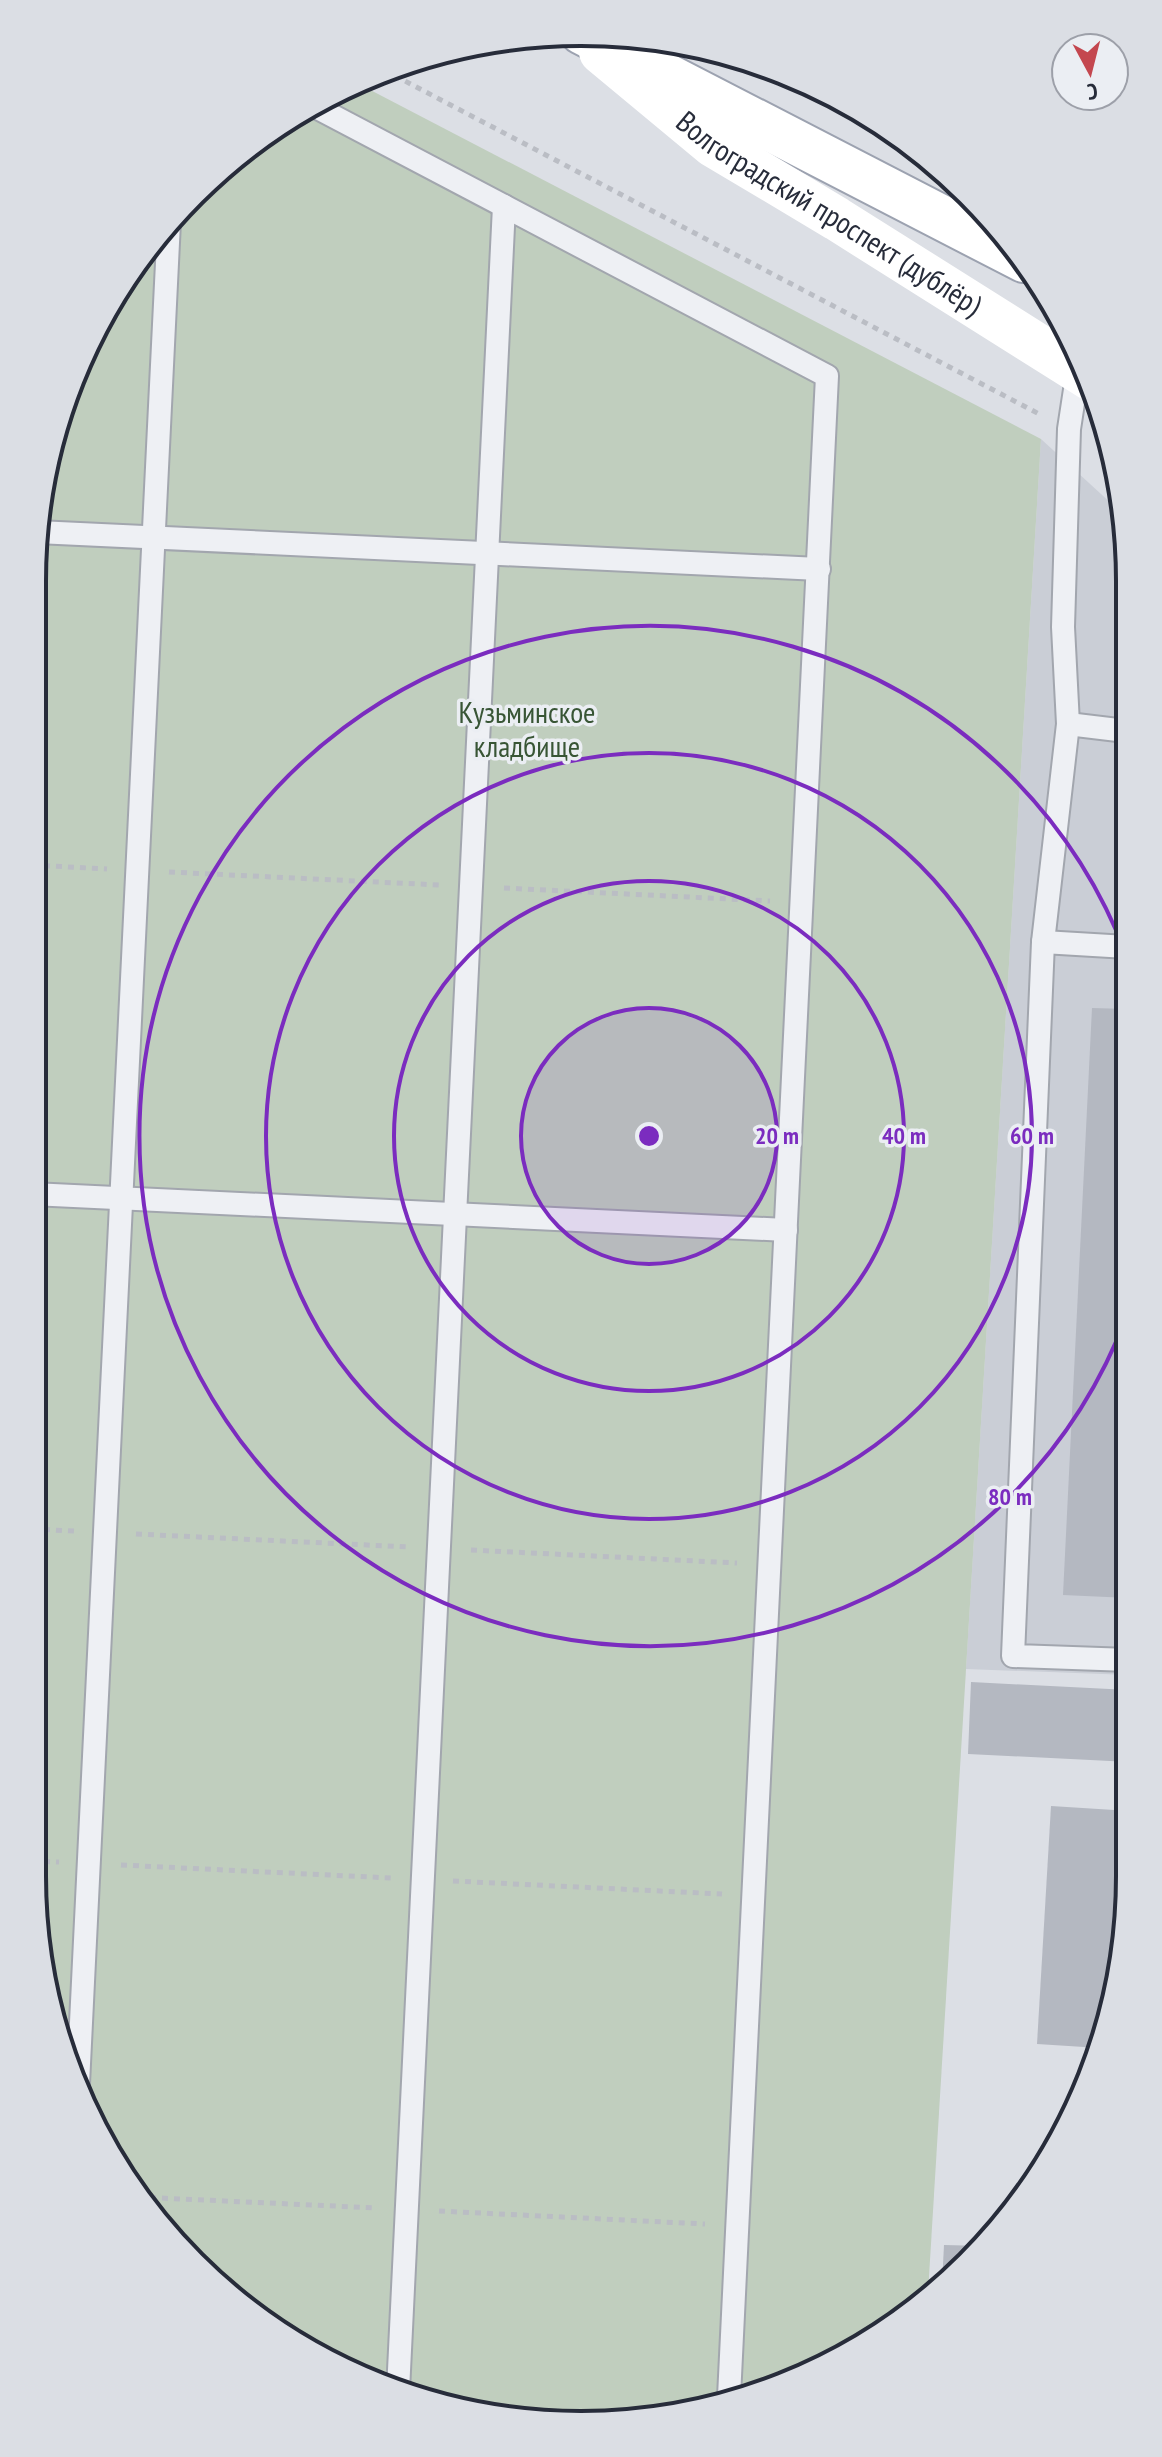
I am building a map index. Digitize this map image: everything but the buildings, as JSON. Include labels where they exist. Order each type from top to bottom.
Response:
[{"type":"main road","name":"Волгоградский проспект (дублёр)","points":[[597,46],[713,145],[1071,367]]},
{"type":"main road","points":[[609,47],[998,247]]},
{"type":"lane","points":[[325,112],[827,376],[729,2390]]},
{"type":"lane","points":[[399,2379],[504,206]]},
{"type":"lane","points":[[79,2061],[168,241]]},
{"type":"lane","points":[[1080,389],[1069,429],[1063,627],[1068,724],[1043,942],[1013,1656],[1116,1660]]},
{"type":"lane","points":[[49,532],[819,569]]},
{"type":"lane","points":[[1068,724],[1116,730]]},
{"type":"lane","points":[[1043,942],[1116,946]]},
{"type":"lane","points":[[46,1195],[786,1230]]},
{"type":"path","points":[[399,78],[1069,429]]},
{"type":"path","points":[[46,866],[802,902]]},
{"type":"path","points":[[46,1530],[770,1565]]},
{"type":"shaded area","points":[[1041,439],[1110,502],[1115,546],[1116,1675],[966,1669]]},
{"type":"green space","name":"Кузьминское кладбище","points":[[370,90],[1041,439],[929,2282],[878,2321],[818,2356],[753,2383],[685,2401],[616,2410],[546,2410],[477,2401],[409,2383],[344,2356],[284,2321],[228,2278],[179,2229],[136,2173],[101,2113],[74,2048],[56,1980],[46,1876],[46,581],[56,477],[74,409],[101,344],[118,313],[179,228],[255,157],[314,118]]}]
